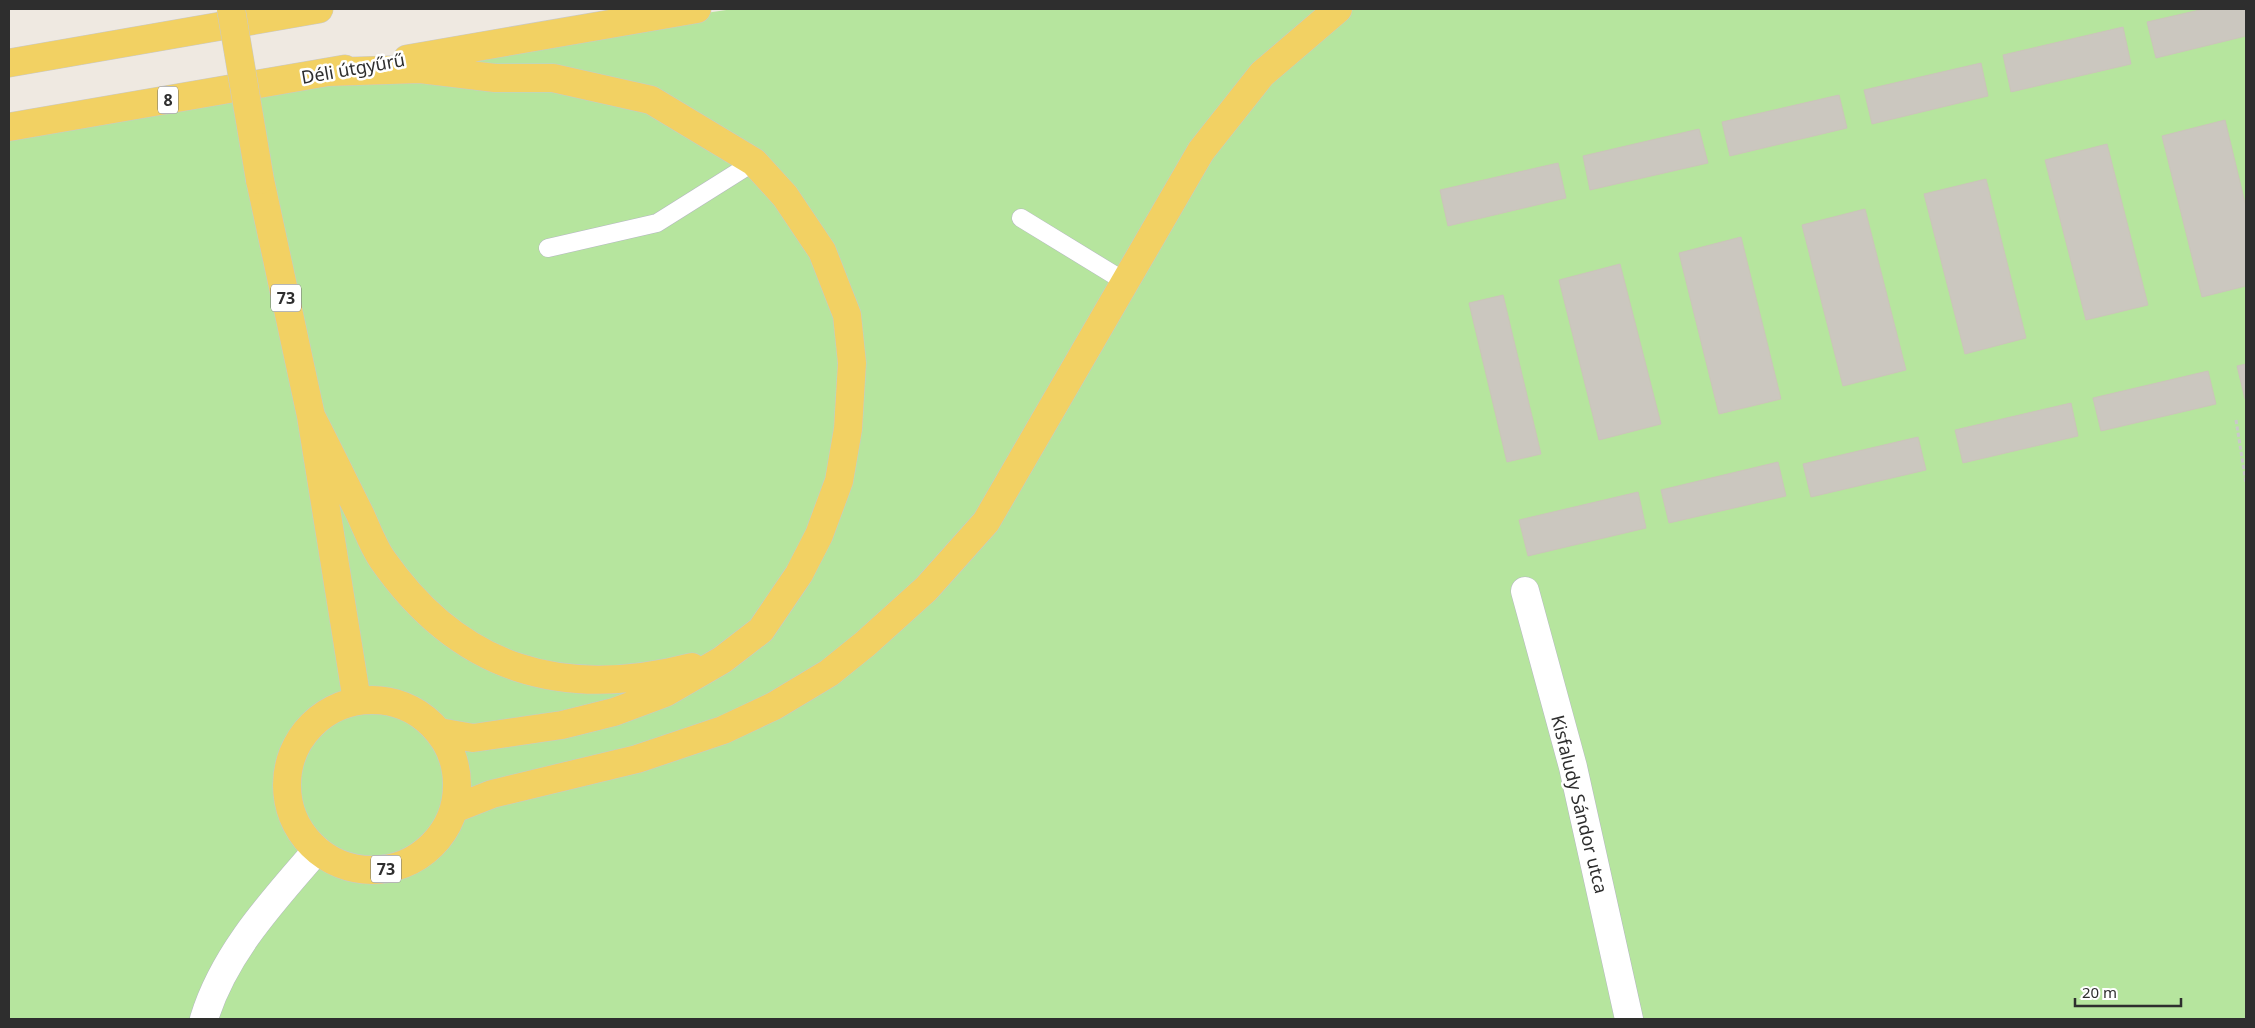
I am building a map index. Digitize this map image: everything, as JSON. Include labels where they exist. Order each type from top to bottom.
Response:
[{"type":"main road","name":"73","points":[[231,9],[260,180],[311,416],[358,701]]},
{"type":"main road","points":[[9,63],[320,9]]},
{"type":"main road","name":"Déli útgyűrű","points":[[9,127],[697,9]]},
{"type":"main road","points":[[454,809],[492,794],[637,759],[723,730],[774,706],[829,673],[865,644],[926,589],[986,522],[1201,151],[1262,74],[1338,9]]},
{"type":"main road","points":[[328,72],[420,69],[495,78],[553,78],[650,100],[754,162],[785,196],[822,251],[847,315],[852,363],[848,429],[839,481],[819,535],[799,574],[761,630],[722,660],[665,693],[614,712],[562,725],[473,738],[439,732]]},
{"type":"main road","points":[[311,416],[382,558],[428,614],[476,649],[522,670],[571,680],[612,681],[658,676],[722,660]]},
{"type":"main road","name":"73","points":[[380,700],[402,705],[422,716],[439,732],[452,756],[457,782],[454,809],[444,830],[428,849],[408,862],[385,869],[361,869],[338,863],[317,850],[301,833],[291,812],[286,788],[289,764],[298,741],[314,722],[334,708],[358,701],[380,700]]},
{"type":"street","name":"Kisfaludy Sándor utca","points":[[1525,591],[1573,767],[1629,1019]]},
{"type":"street","points":[[204,1019],[208,1006],[230,962],[254,923],[317,850]]},
{"type":"lane","points":[[548,248],[657,223],[754,162]]},
{"type":"lane","points":[[1021,218],[1124,282]]},
{"type":"path","points":[[2236,420],[2246,483]]},
{"type":"green space","points":[[733,9],[2246,9],[2246,1019],[9,1019],[9,116]]},
{"type":"building","points":[[2204,9],[2246,9],[2246,36],[2156,58],[2147,22]]},
{"type":"building","points":[[2123,27],[2131,64],[2011,92],[2003,55]]},
{"type":"building","points":[[1981,63],[1988,96],[1872,124],[1864,90]]},
{"type":"building","points":[[1839,95],[1847,128],[1730,156],[1722,122]]},
{"type":"building","points":[[2225,120],[2246,207],[2246,286],[2202,297],[2162,136]]},
{"type":"building","points":[[1699,129],[1708,163],[1590,190],[1583,156]]},
{"type":"building","points":[[2107,144],[2148,305],[2086,320],[2045,160]]},
{"type":"building","points":[[1558,163],[1566,198],[1448,226],[1440,190]]},
{"type":"building","points":[[1986,179],[2026,338],[1965,354],[1924,194]]},
{"type":"building","points":[[1865,209],[1906,370],[1843,386],[1802,225]]},
{"type":"building","points":[[1741,237],[1781,399],[1719,414],[1679,253]]},
{"type":"building","points":[[1620,264],[1661,424],[1599,440],[1559,280]]},
{"type":"building","points":[[1503,295],[1541,454],[1507,462],[1469,303]]},
{"type":"building","points":[[2246,364],[2246,398],[2245,399],[2237,366]]},
{"type":"building","points":[[2208,371],[2216,404],[2101,431],[2093,398]]},
{"type":"building","points":[[2071,403],[2078,436],[1963,463],[1955,430]]},
{"type":"building","points":[[1918,437],[1926,470],[1811,497],[1803,464]]},
{"type":"building","points":[[1778,462],[1786,496],[1669,523],[1661,490]]},
{"type":"building","points":[[1638,492],[1646,528],[1528,556],[1519,520]]}]
